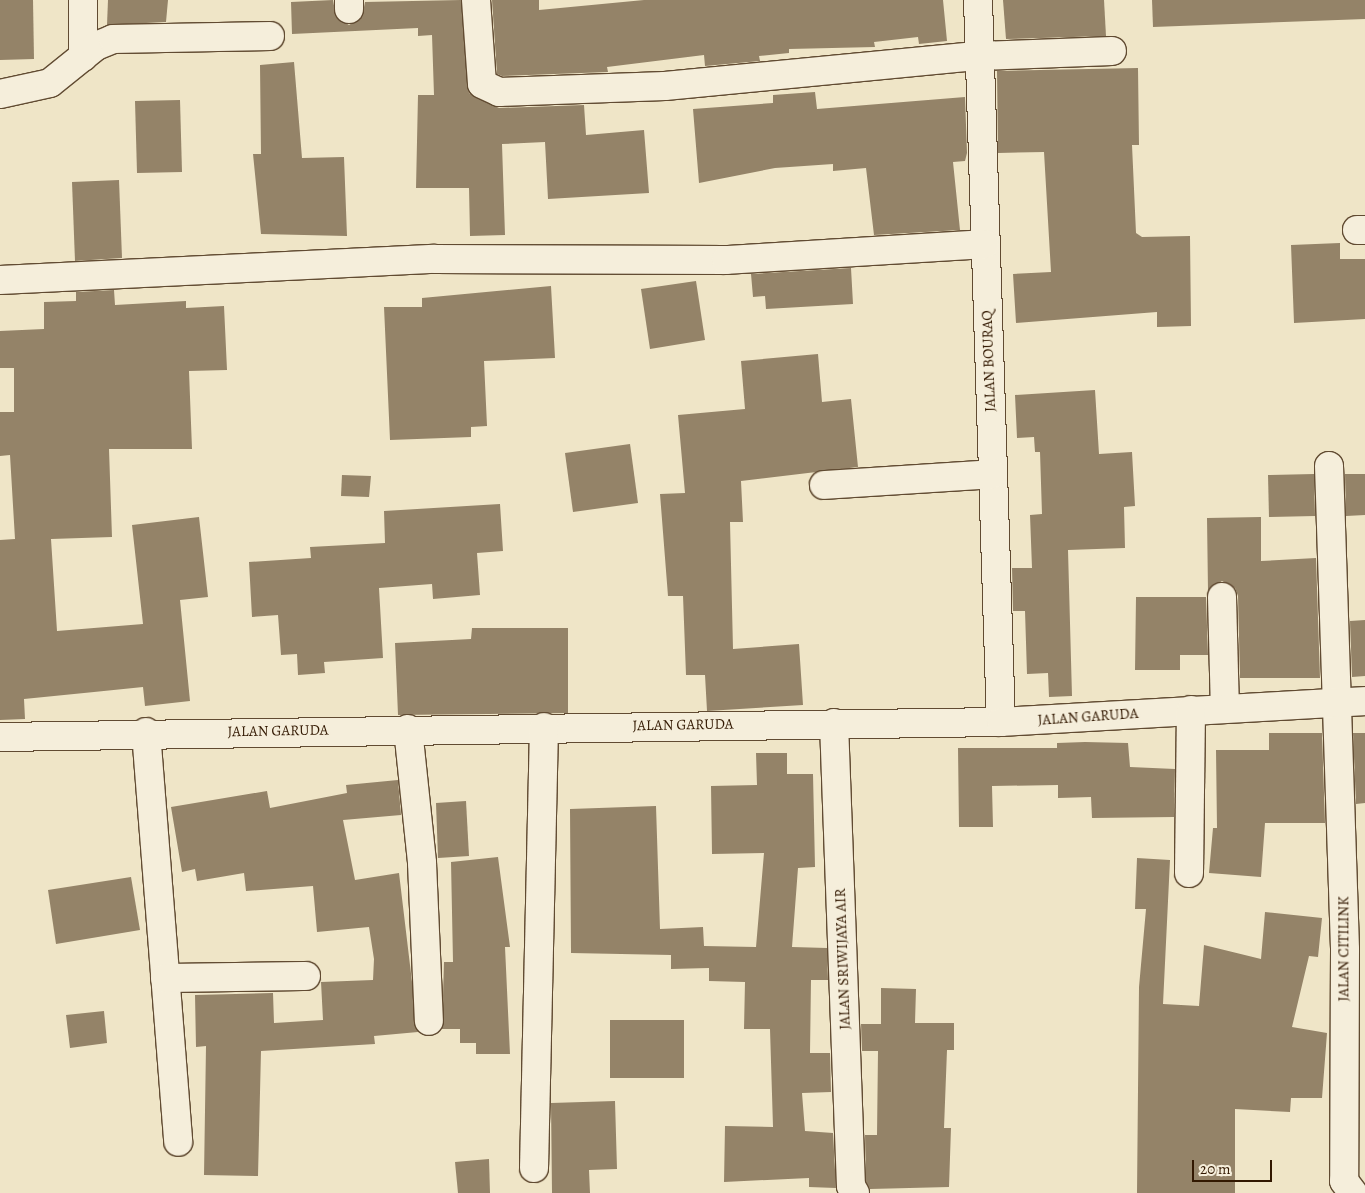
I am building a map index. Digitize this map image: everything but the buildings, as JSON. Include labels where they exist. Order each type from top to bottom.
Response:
[{"type":"street","points":[[82,57],[83,0]]},
{"type":"street","points":[[476,0],[482,84],[499,92],[665,86],[979,56],[1112,50]]},
{"type":"street","name":"JALAN BOURAQ","points":[[978,0],[1001,722]]},
{"type":"street","points":[[0,94],[50,83],[82,57],[114,39],[270,36]]},
{"type":"street","points":[[0,280],[434,259],[726,260],[985,244]]},
{"type":"street","name":"JALAN CITILINK","points":[[1329,466],[1352,702],[1355,951],[1354,1112],[1344,1180],[1353,1193]]},
{"type":"street","points":[[824,485],[993,474]]},
{"type":"street","points":[[1222,597],[1225,708]]},
{"type":"street","name":"JALAN GARUDA","points":[[0,737],[146,732],[1001,722],[1352,702]]},
{"type":"street","points":[[1189,873],[1191,710]]},
{"type":"street","name":"JALAN SRIWIJAYA AIR","points":[[834,723],[851,1186],[855,1193]]},
{"type":"street","points":[[534,1168],[544,727]]},
{"type":"street","points":[[408,729],[422,863],[429,1021]]},
{"type":"street","points":[[146,732],[178,1142]]},
{"type":"street","points":[[164,978],[306,976]]}]
